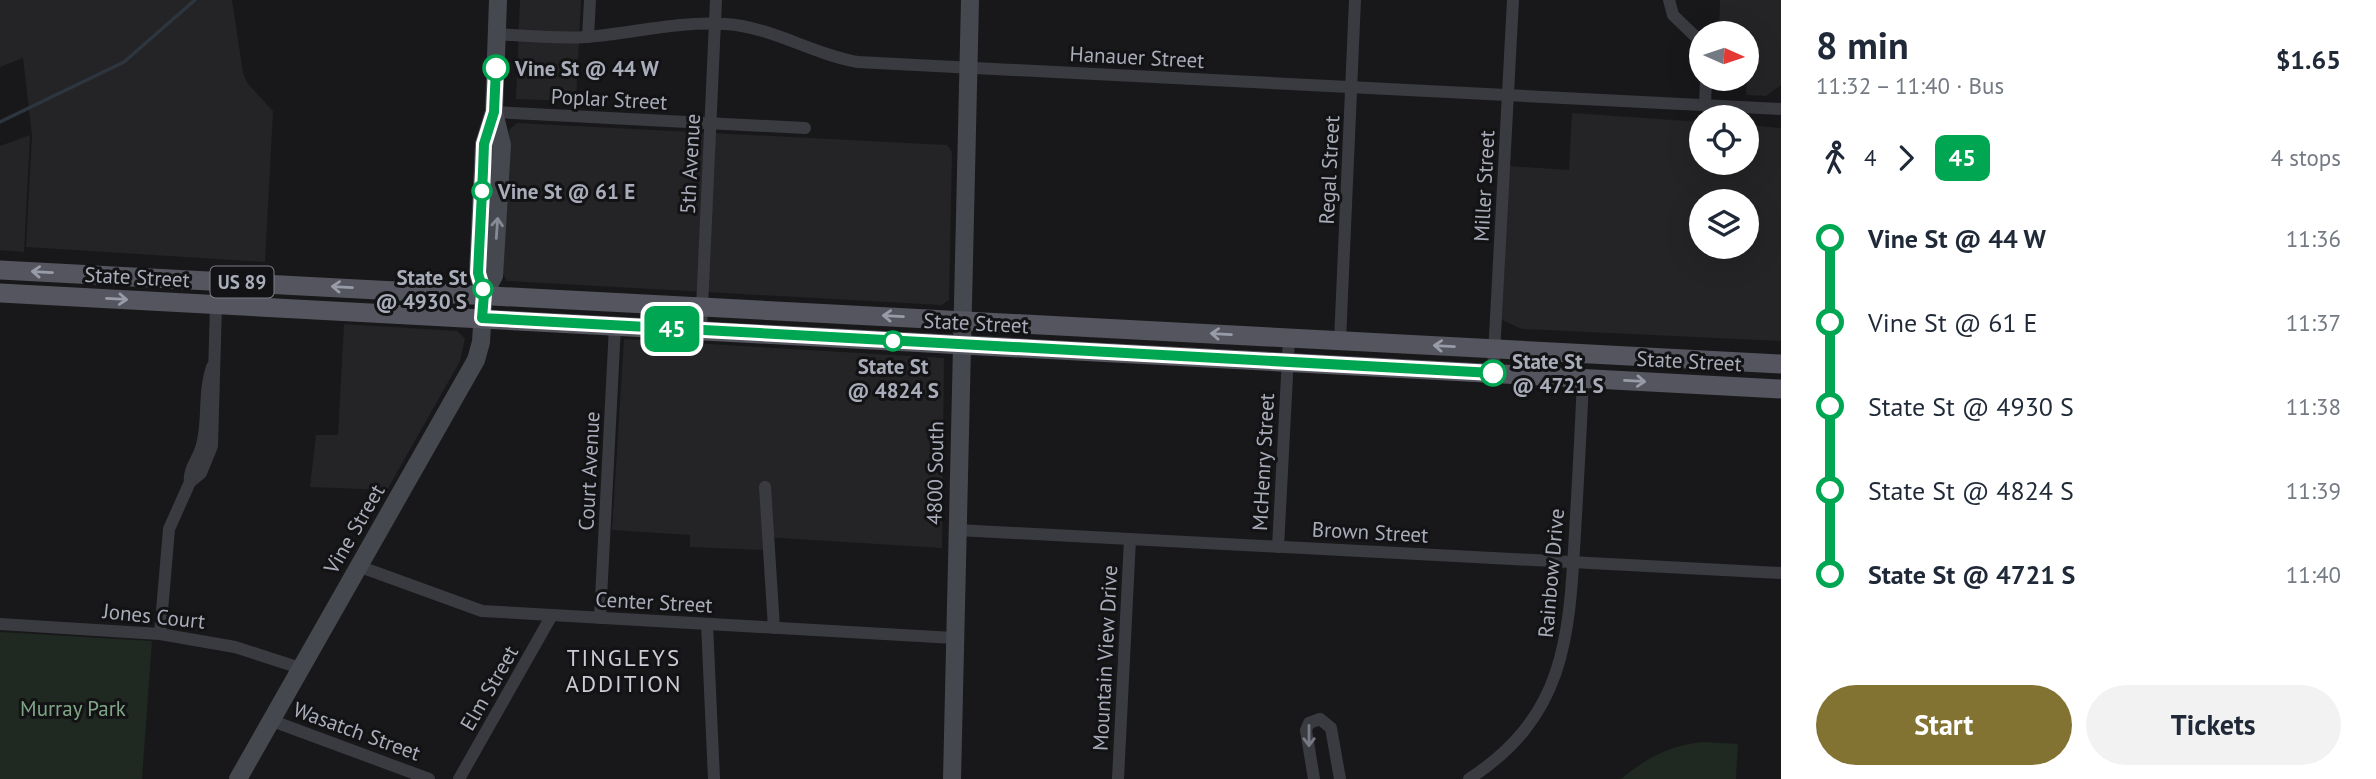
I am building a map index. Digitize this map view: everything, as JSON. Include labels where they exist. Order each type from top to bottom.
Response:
[{"type":"main road","name":"State Street","points":[[0,270],[1781,364]]},
{"type":"main road","name":"State Street","points":[[0,293],[1781,389]]},
{"type":"street","name":"Vine Street","points":[[238,779],[466,381],[478,353],[484,294],[478,273],[484,144],[494,112],[498,0]]},
{"type":"street","points":[[588,37],[590,0]]},
{"type":"street","name":"5th Avenue","points":[[701,331],[716,0]]},
{"type":"street","name":"4800 South","points":[[952,779],[970,0]]},
{"type":"street","name":"Regal Street","points":[[1340,341],[1355,0]]},
{"type":"street","name":"Miller Street","points":[[1493,373],[1513,0]]},
{"type":"street","points":[[1669,0],[1673,15],[1689,30]]},
{"type":"street","name":"Hanauer Street","points":[[497,34],[588,37],[670,24],[715,24],[767,30],[819,52],[847,60],[1689,105]]},
{"type":"street","name":"Hanauer Street","points":[[1759,108],[1781,109]]},
{"type":"street","name":"Poplar Street","points":[[494,112],[805,128]]},
{"type":"street","points":[[160,634],[169,529],[190,482],[189,476],[203,443],[206,384],[212,367],[216,304]]},
{"type":"street","name":"Court Avenue","points":[[600,618],[615,326]]},
{"type":"street","name":"McHenry Street","points":[[1278,547],[1289,338]]},
{"type":"street","name":"Rainbow Drive","points":[[1469,779],[1518,737],[1547,693],[1568,632],[1583,378]]},
{"type":"street","points":[[765,487],[774,628]]},
{"type":"street","name":"Brown Street","points":[[957,530],[1781,573]]},
{"type":"street","name":"Mountain View Drive","points":[[1118,779],[1130,539]]},
{"type":"street","name":"Center Street","points":[[358,566],[478,611],[954,638]]},
{"type":"street","name":"Elm Street","points":[[458,779],[552,615]]},
{"type":"street","name":"Jones Court","points":[[0,624],[160,634],[235,647],[300,668]]},
{"type":"street","points":[[707,624],[714,779]]},
{"type":"street","points":[[1314,779],[1306,730],[1310,723],[1320,719],[1331,728],[1340,779]]},
{"type":"street","name":"Wasatch Street","points":[[270,720],[429,779]]},
{"type":"shaded area","points":[[0,0],[232,0],[243,73],[248,84],[273,111],[265,262],[26,247],[32,136],[23,58],[0,67]]},
{"type":"shaded area","points":[[520,0],[581,0],[576,101],[516,99]]},
{"type":"shaded area","points":[[1720,0],[1781,0],[1781,85],[1766,96],[1746,95],[1746,91],[1759,91],[1759,21],[1719,21]]},
{"type":"shaded area","points":[[1572,113],[1689,121],[1689,175],[1759,175],[1759,126],[1781,128],[1781,341],[1522,329],[1502,320],[1509,166],[1569,170]]},
{"type":"shaded area","points":[[517,123],[947,145],[952,152],[949,300],[942,305],[507,281],[501,271],[509,130]]},
{"type":"shaded area","points":[[30,135],[24,252],[0,250],[0,146]]},
{"type":"shaded area","points":[[344,324],[457,331],[465,339],[460,361],[387,490],[310,487],[316,435],[338,435]]},
{"type":"shaded area","points":[[624,339],[944,358],[942,548],[765,537],[764,550],[690,547],[690,535],[612,530]]},
{"type":"green space","name":"Murray Park","points":[[0,632],[152,641],[142,779],[0,779]]},
{"type":"green space","points":[[1703,742],[1738,744],[1736,779],[1621,779],[1659,754],[1680,746]]},
{"type":"waterway","points":[[0,122],[124,62],[195,0]]},
{"type":"bus line","name":"45","points":[[496,68],[494,112],[484,144],[478,273],[484,294],[482,318],[1493,373]]},
{"type":"place","name":"Vine St @ 44 W","points":[[496,68]]},
{"type":"place","name":"Vine St @ 61 E","points":[[482,191]]},
{"type":"place","name":"State St @ 4930 S","points":[[483,289]]},
{"type":"place","name":"State St @ 4824 S","points":[[893,341]]},
{"type":"place","name":"State St @ 4721 S","points":[[1493,373]]},
{"type":"district","name":"TINGLEYS ADDITION","points":[[624,670]]}]
